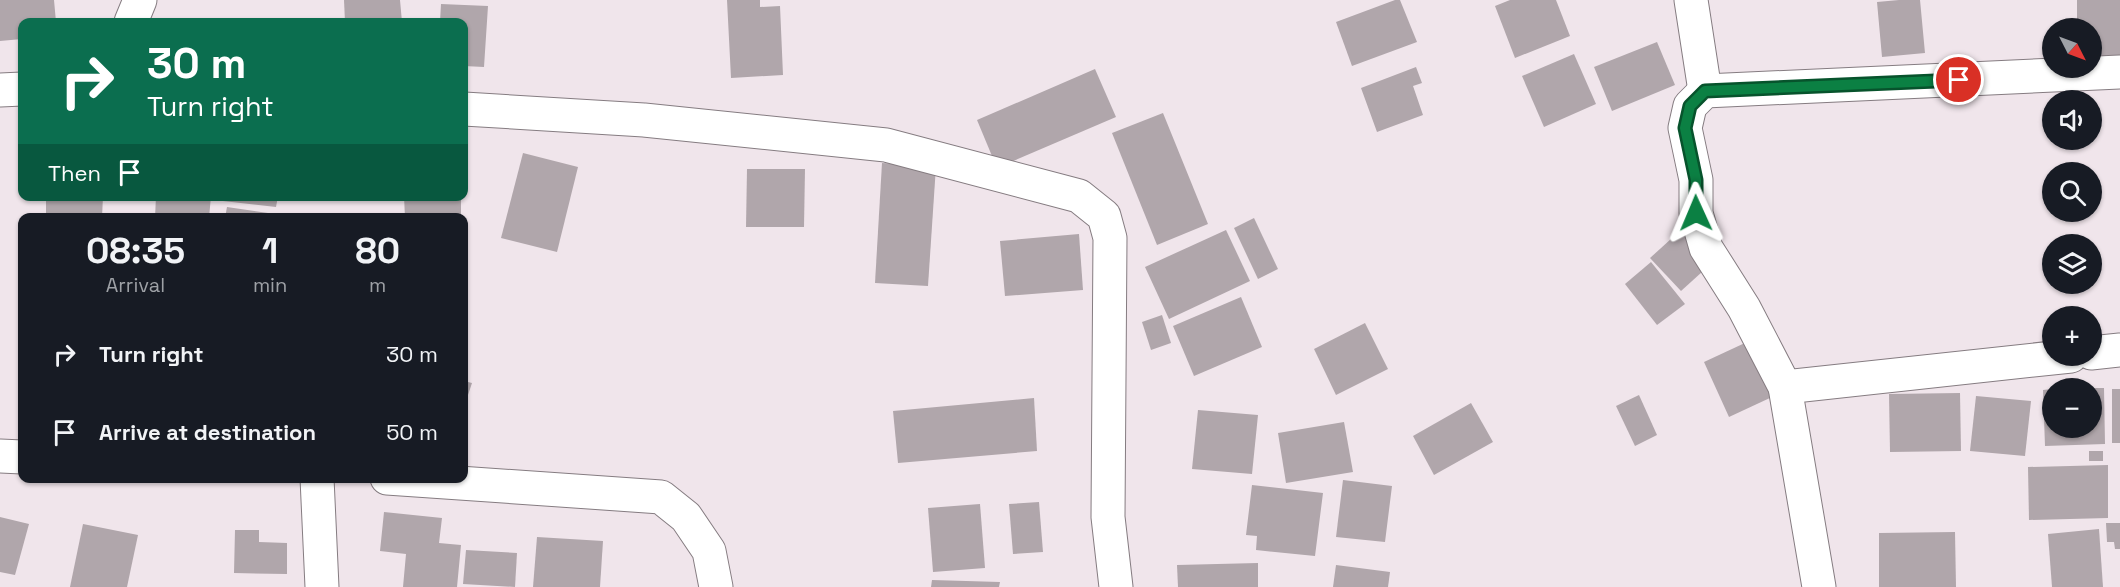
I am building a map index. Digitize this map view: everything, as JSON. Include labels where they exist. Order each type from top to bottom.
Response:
[{"type":"street","points":[[133,18],[140,0]]},
{"type":"street","points":[[1691,0],[1705,91]]},
{"type":"street","points":[[1819,587],[1785,387],[1744,308],[1706,248],[1696,213],[1696,180],[1685,128],[1690,106],[1705,91],[2120,72]]},
{"type":"street","points":[[0,90],[18,89]]},
{"type":"street","points":[[468,109],[644,120],[886,145],[1078,196],[1104,216],[1110,238],[1108,517],[1116,587]]},
{"type":"street","points":[[2102,352],[2120,350]]},
{"type":"street","points":[[1785,387],[2042,359]]},
{"type":"street","points":[[0,456],[18,457]]},
{"type":"street","points":[[317,483],[322,587]]},
{"type":"street","points":[[459,483],[661,497],[686,517],[709,551],[716,587]]},
{"type":"building","points":[[0,0],[54,0],[56,18],[18,18],[18,39],[0,41]]},
{"type":"building","points":[[344,0],[400,0],[402,18],[345,18]]},
{"type":"building","points":[[727,0],[760,0],[760,7],[780,6],[783,75],[731,78]]},
{"type":"building","points":[[1400,0],[1417,42],[1352,66],[1336,22]]},
{"type":"building","points":[[1510,0],[1556,0],[1570,36],[1515,58],[1495,6]]},
{"type":"building","points":[[1920,0],[1925,53],[1882,57],[1877,2]]},
{"type":"building","points":[[2077,0],[2120,0],[2120,58],[2102,59],[2102,18],[2077,18]]},
{"type":"building","points":[[441,4],[488,6],[484,67],[468,66],[468,18],[440,18]]},
{"type":"building","points":[[1657,42],[1675,85],[1612,111],[1594,67]]},
{"type":"building","points":[[1574,54],[1596,104],[1544,127],[1522,76]]},
{"type":"building","points":[[1416,67],[1422,83],[1413,86],[1423,115],[1377,132],[1361,88]]},
{"type":"building","points":[[1095,69],[1116,117],[997,168],[977,120]]},
{"type":"building","points":[[1163,113],[1208,224],[1157,245],[1112,133]]},
{"type":"building","points":[[523,153],[578,167],[557,252],[501,238]]},
{"type":"building","points":[[882,163],[936,166],[928,286],[875,283]]},
{"type":"building","points":[[747,169],[805,169],[804,227],[746,227]]},
{"type":"building","points":[[46,201],[103,201],[102,213],[46,213]]},
{"type":"building","points":[[156,201],[211,201],[209,213],[155,213]]},
{"type":"building","points":[[223,201],[277,201],[276,207]]},
{"type":"building","points":[[404,201],[461,201],[461,213],[405,213]]},
{"type":"building","points":[[227,207],[268,213],[226,213]]},
{"type":"building","points":[[1254,218],[1278,269],[1258,279],[1234,228]]},
{"type":"building","points":[[1682,229],[1713,262],[1681,291],[1650,258]]},
{"type":"building","points":[[1226,230],[1250,281],[1169,319],[1145,267]]},
{"type":"building","points":[[1079,234],[1083,290],[1005,296],[1000,241]]},
{"type":"building","points":[[1651,262],[1685,304],[1657,325],[1625,284]]},
{"type":"building","points":[[1241,297],[1262,347],[1194,376],[1173,326]]},
{"type":"building","points":[[1162,315],[1171,343],[1151,350],[1142,322]]},
{"type":"building","points":[[1365,323],[1388,369],[1336,395],[1314,349]]},
{"type":"building","points":[[1747,342],[1772,397],[1729,417],[1704,362]]},
{"type":"building","points":[[468,382],[472,383],[468,395]]},
{"type":"building","points":[[2102,388],[2104,388],[2105,444],[2045,446],[2045,438],[2102,438]]},
{"type":"building","points":[[2112,389],[2120,389],[2120,443],[2112,443]]},
{"type":"building","points":[[1960,393],[1961,451],[1890,452],[1889,394]]},
{"type":"building","points":[[1639,395],[1657,435],[1635,446],[1616,406]]},
{"type":"building","points":[[1976,396],[2031,401],[2025,456],[1970,451]]},
{"type":"building","points":[[1034,398],[1037,451],[898,463],[893,411]]},
{"type":"building","points":[[1471,403],[1493,442],[1434,475],[1413,436]]},
{"type":"building","points":[[1198,410],[1258,415],[1252,474],[1192,469]]},
{"type":"building","points":[[1344,422],[1353,472],[1286,483],[1278,433]]},
{"type":"building","points":[[2089,451],[2103,451],[2103,461],[2089,461]]},
{"type":"building","points":[[2108,465],[2108,518],[2029,520],[2028,467]]},
{"type":"building","points":[[1343,480],[1392,486],[1385,542],[1336,537]]},
{"type":"building","points":[[1252,485],[1323,493],[1315,556],[1256,550],[1257,536],[1246,535]]},
{"type":"building","points":[[1039,502],[1043,552],[1013,554],[1009,504]]},
{"type":"building","points":[[980,504],[985,568],[933,572],[928,508]]},
{"type":"building","points":[[384,512],[442,518],[439,543],[461,545],[457,587],[403,587],[406,554],[380,551]]},
{"type":"building","points":[[0,517],[29,524],[15,575],[0,572]]},
{"type":"building","points":[[2106,523],[2120,523],[2120,549],[2115,549],[2114,542],[2107,542]]},
{"type":"building","points":[[83,524],[138,535],[127,587],[70,587]]},
{"type":"building","points":[[2099,529],[2103,587],[2052,587],[2048,534]]},
{"type":"building","points":[[235,530],[259,530],[259,542],[287,543],[287,574],[234,573]]},
{"type":"building","points":[[1955,532],[1956,587],[1879,587],[1879,533]]},
{"type":"building","points":[[537,537],[603,541],[600,587],[533,587]]},
{"type":"building","points":[[466,550],[517,553],[515,587],[463,584]]},
{"type":"building","points":[[1258,563],[1258,587],[1178,587],[1177,565]]},
{"type":"building","points":[[1336,565],[1390,572],[1388,587],[1333,587]]},
{"type":"building","points":[[932,580],[1000,582],[999,587],[931,587]]},
{"type":"route","points":[[1696,213],[1696,180],[1685,128],[1690,106],[1705,91],[1959,80]]}]
